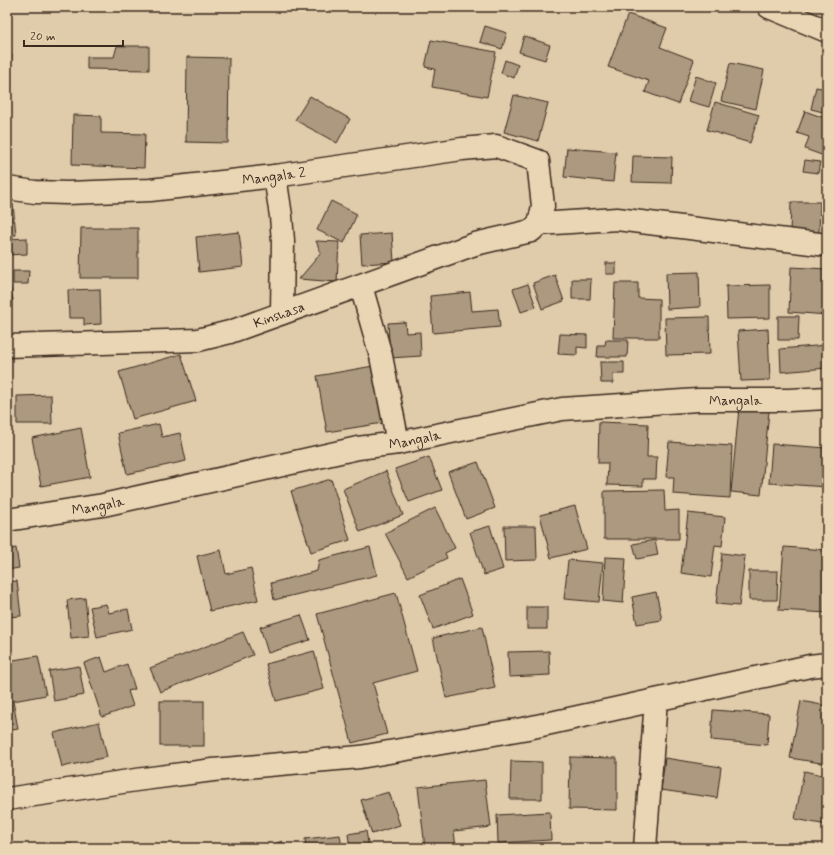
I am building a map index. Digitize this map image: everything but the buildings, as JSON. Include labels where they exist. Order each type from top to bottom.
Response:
[{"type":"street","points":[[769,7],[827,31]]},
{"type":"street","name":"Mangala 2","points":[[7,188],[35,192],[67,193],[150,190],[276,176],[462,149],[496,146],[538,161],[543,206],[539,224]]},
{"type":"street","points":[[276,176],[283,240],[282,314]]},
{"type":"street","points":[[539,224],[617,219],[827,245]]},
{"type":"street","name":"Kinshasa","points":[[7,346],[198,340],[230,332],[282,314],[475,244],[531,231],[539,224]]},
{"type":"street","points":[[361,286],[381,356],[398,443]]},
{"type":"street","name":"Mangala","points":[[7,520],[103,505],[358,448],[398,443],[562,409],[698,400],[788,400],[827,398]]},
{"type":"street","points":[[7,799],[197,772],[360,757],[528,728],[810,666],[827,664]]},
{"type":"street","points":[[645,848],[656,700]]}]
